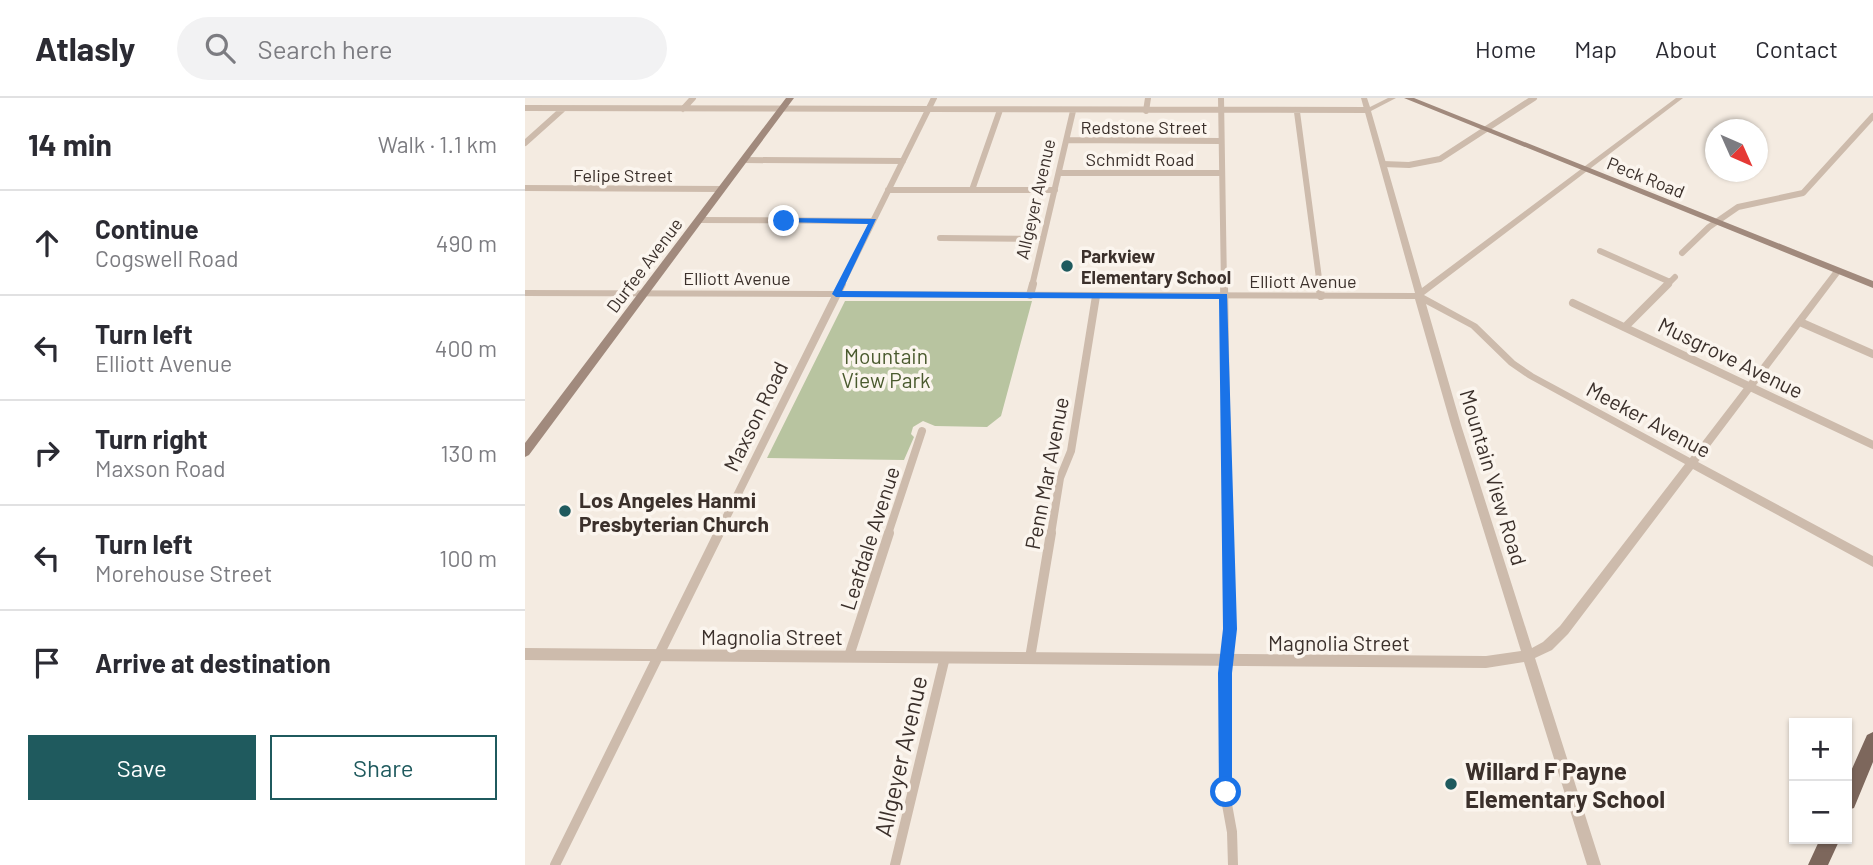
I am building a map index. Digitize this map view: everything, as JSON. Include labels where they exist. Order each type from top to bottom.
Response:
[{"type":"main road","name":"Durfee Avenue","points":[[525,452],[530,439],[790,98]]},
{"type":"main road","name":"Peck Road","points":[[1408,98],[1873,285]]},
{"type":"main road","points":[[1852,789],[1873,741]]},
{"type":"main road","points":[[1818,865],[1828,844]]},
{"type":"street","points":[[572,109],[584,98]]},
{"type":"street","points":[[683,109],[693,98]]},
{"type":"street","name":"Maxson Road","points":[[555,865],[934,98]]},
{"type":"street","points":[[1146,111],[1148,98]]},
{"type":"street","points":[[1221,98],[1230,629],[1227,660],[1227,799],[1233,832],[1233,865]]},
{"type":"street","name":"Mountain View Road","points":[[1364,98],[1417,296],[1594,865]]},
{"type":"street","points":[[525,108],[1297,112],[1368,110],[1392,98]]},
{"type":"street","points":[[1383,164],[1409,165],[1440,159],[1534,98]]},
{"type":"street","points":[[1417,296],[1680,98]]},
{"type":"street","points":[[525,143],[563,109]]},
{"type":"street","points":[[972,190],[1000,110]]},
{"type":"street","name":"Allgeyer Avenue","points":[[1030,295],[1073,111]]},
{"type":"street","points":[[1297,112],[1321,296]]},
{"type":"street","points":[[1682,253],[1738,207],[1803,193],[1873,116]]},
{"type":"street","name":"Redstone Street","points":[[1067,140],[1220,141]]},
{"type":"street","points":[[744,160],[903,161]]},
{"type":"street","name":"Schmidt Road","points":[[1059,173],[1221,173]]},
{"type":"street","name":"Felipe Street","points":[[525,188],[722,189]]},
{"type":"street","points":[[888,190],[1055,190]]},
{"type":"street","points":[[699,220],[873,221]]},
{"type":"street","points":[[940,238],[1043,239]]},
{"type":"street","points":[[1600,251],[1672,279],[1626,326]]},
{"type":"street","name":"Magnolia Street","points":[[525,654],[1486,662],[1528,657],[1547,648],[1564,630],[1750,386],[1779,340],[1800,321],[1838,271]]},
{"type":"street","name":"Elliott Avenue","points":[[525,293],[1417,296]]},
{"type":"street","name":"Penn Mar Avenue","points":[[1030,658],[1060,478],[1071,451],[1096,296]]},
{"type":"street","name":"Meeker Avenue","points":[[1417,296],[1474,326],[1512,363],[1531,376],[1873,562]]},
{"type":"street","name":"Musgrove Avenue","points":[[1573,303],[1873,445]]},
{"type":"street","points":[[1800,321],[1873,354]]},
{"type":"street","name":"Leafdale Avenue","points":[[849,656],[922,431]]},
{"type":"street","name":"Allgeyer Avenue","points":[[895,865],[945,657]]},
{"type":"green space","name":"Mountain View Park","points":[[845,301],[1032,301],[1001,416],[987,427],[935,426],[923,421],[913,427],[911,434],[914,437],[904,460],[767,458]]},
{"type":"place","name":"Parkview Elementary School","points":[[1067,266]]},
{"type":"place","name":"Los Angeles Hanmi Presbyterian Church","points":[[565,511]]},
{"type":"place","name":"Willard F Payne Elementary School","points":[[1451,784]]},
{"type":"route","points":[[784,221],[873,221],[836,294],[1224,296],[1230,629],[1225,673],[1226,792]]}]
